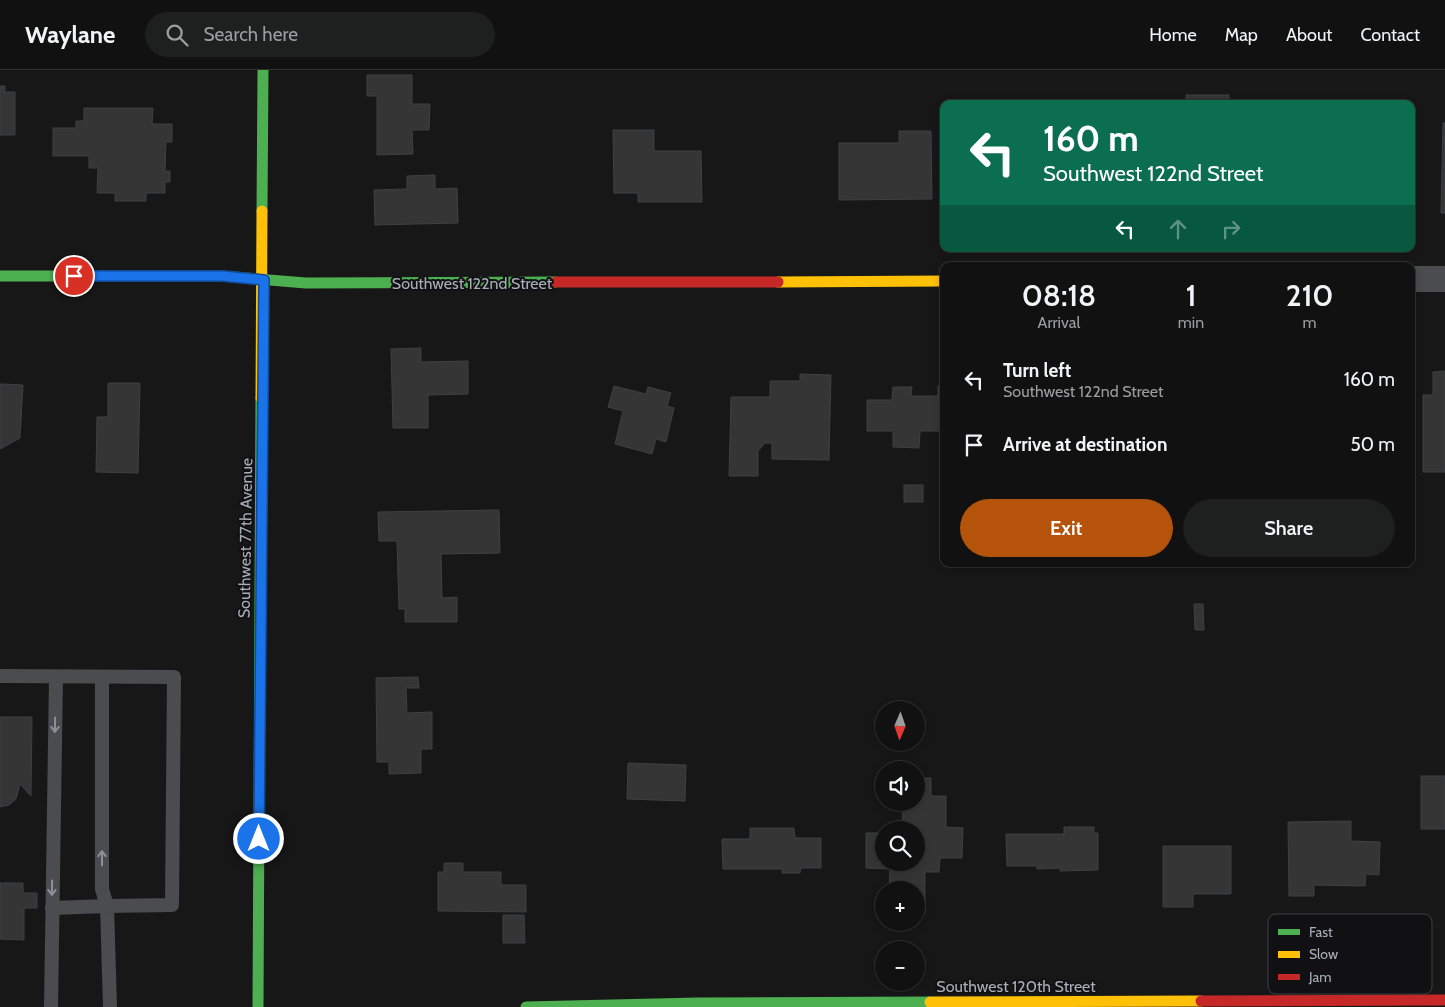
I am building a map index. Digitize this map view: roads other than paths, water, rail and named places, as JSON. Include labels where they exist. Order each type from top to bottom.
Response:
[{"type":"street","name":"Southwest 77th Avenue","points":[[258,1007],[264,280],[263,70]]},
{"type":"street","name":"Southwest 122nd Street","points":[[0,276],[222,276],[306,283],[940,281]]},
{"type":"street","points":[[1415,280],[1445,279]]},
{"type":"street","name":"Southwest 120th Street","points":[[526,1007],[698,1003],[1445,1000]]},
{"type":"lane","points":[[0,676],[174,677],[172,905],[52,908]]},
{"type":"lane","points":[[51,1007],[56,676]]},
{"type":"lane","points":[[102,677],[102,889],[107,906],[110,1007]]}]
